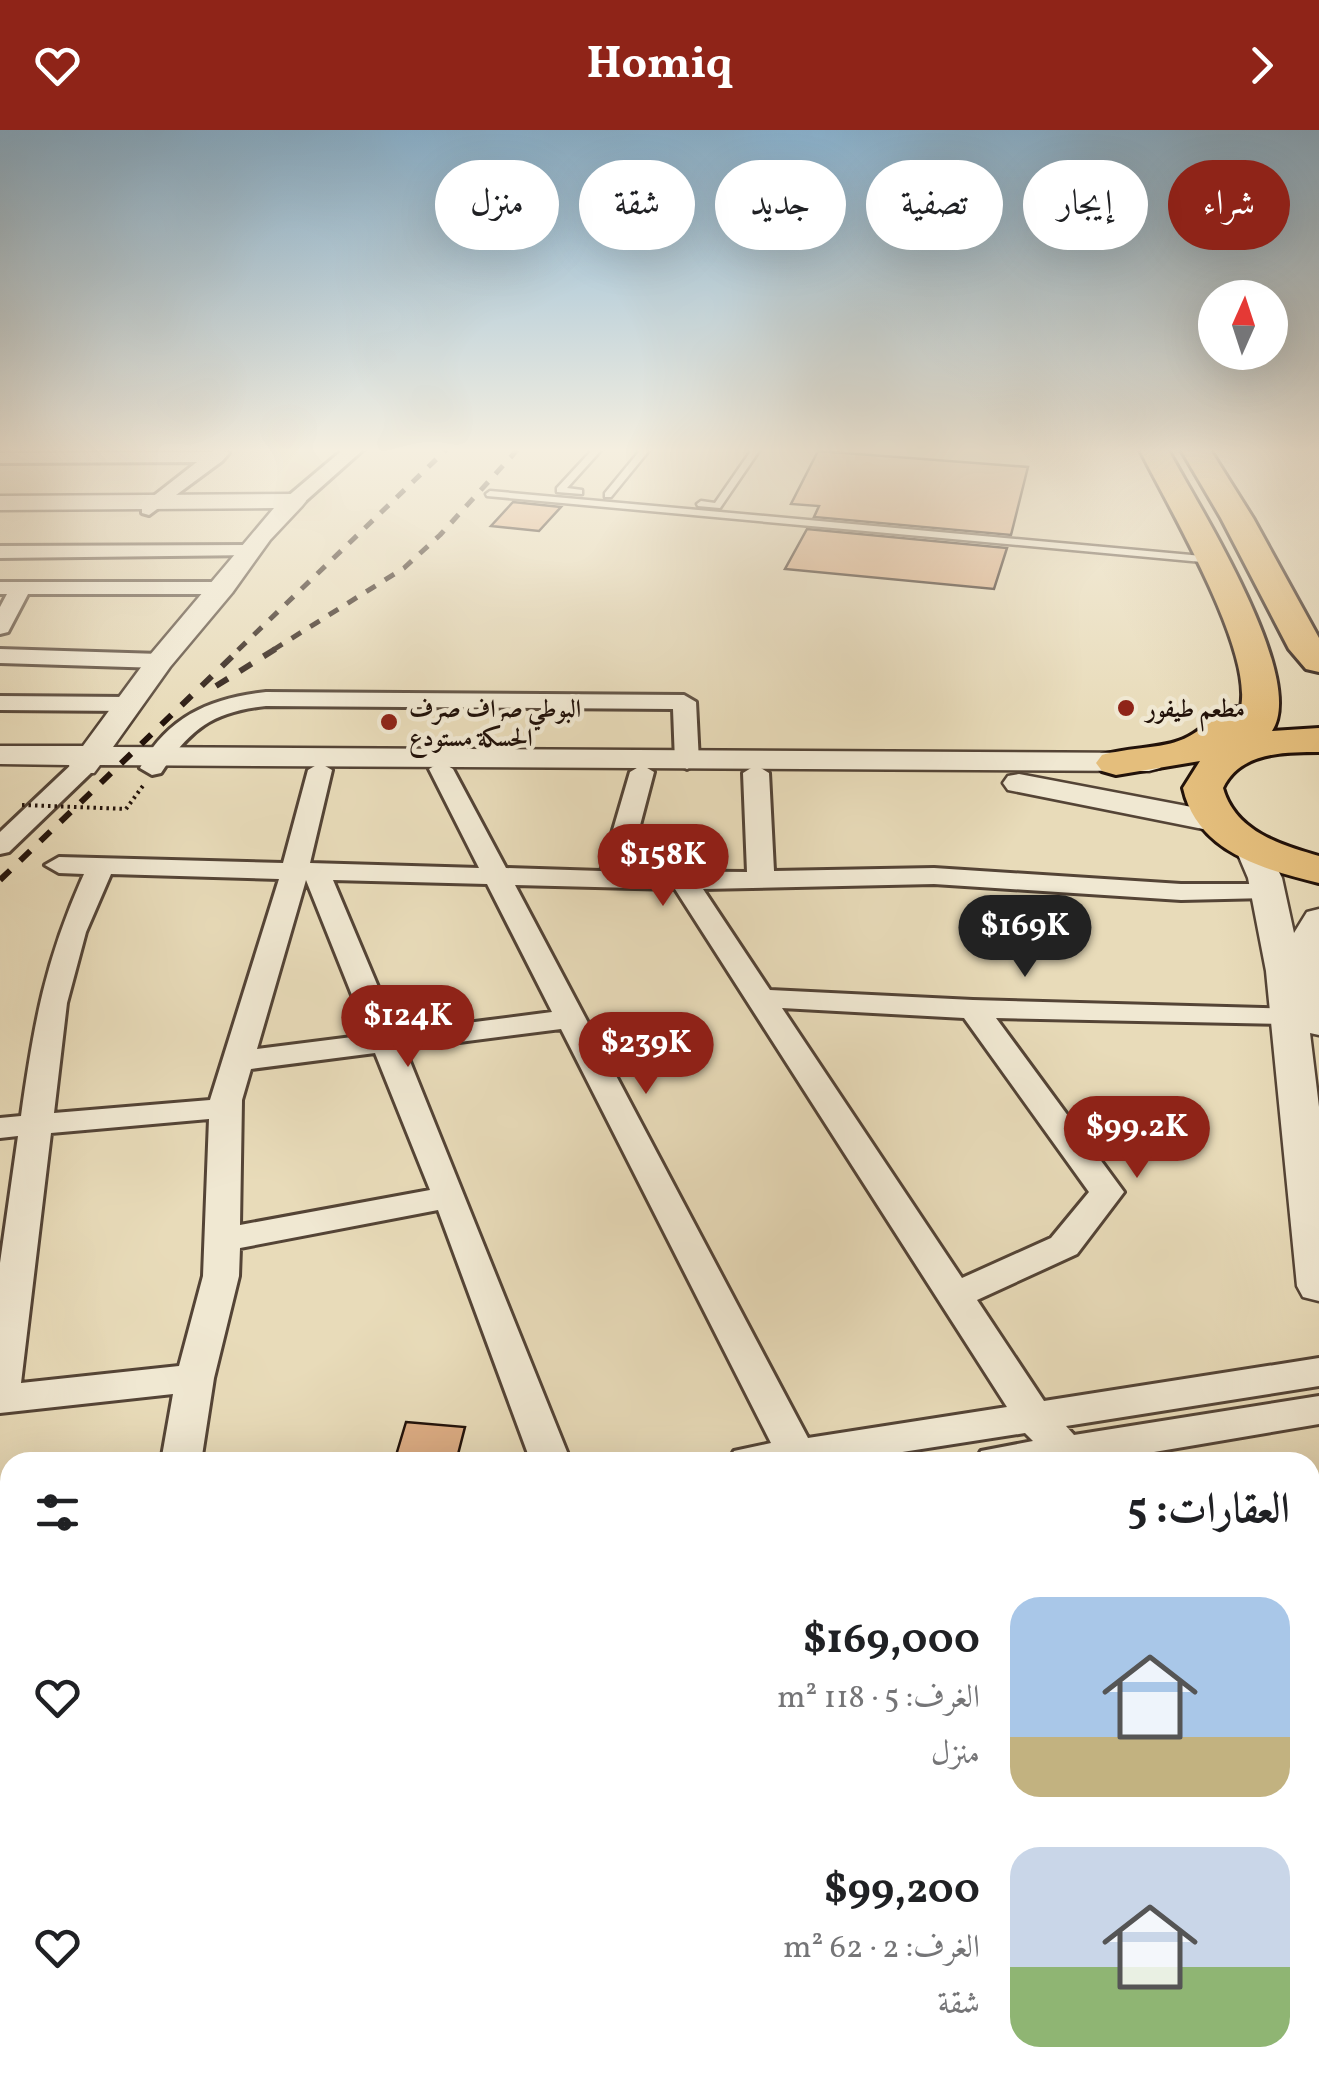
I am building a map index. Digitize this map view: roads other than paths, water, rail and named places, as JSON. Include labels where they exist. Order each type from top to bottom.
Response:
[{"type":"highway","points":[[1201,540],[1242,620],[1263,692],[1257,725],[1206,778],[1203,788],[1209,811],[1234,834],[1319,870]]},
{"type":"highway","points":[[1249,540],[1307,649],[1319,661]]},
{"type":"highway","points":[[1116,763],[1181,754],[1218,739],[1249,694],[1242,620]]},
{"type":"highway","points":[[1229,757],[1267,744],[1319,740]]},
{"type":"street","points":[[0,846],[88,762],[127,704],[258,540]]},
{"type":"street","points":[[0,552],[248,551]]},
{"type":"street","points":[[0,627],[10,588],[222,588]]},
{"type":"street","points":[[0,656],[160,661]]},
{"type":"street","points":[[152,769],[181,728],[242,701],[684,702],[687,762]]},
{"type":"street","points":[[0,703],[127,704]]},
{"type":"street","points":[[0,754],[152,769],[756,773],[994,780],[1060,788],[1234,834],[1268,890],[1304,1020]]},
{"type":"street","points":[[152,769],[687,762],[1116,763],[1229,757]]},
{"type":"street","points":[[0,766],[88,762]]},
{"type":"street","points":[[441,769],[795,1452]]},
{"type":"street","points":[[183,1452],[195,1378],[221,1276],[225,1108],[306,871],[320,770]]},
{"type":"street","points":[[612,879],[642,772]]},
{"type":"street","points":[[756,773],[761,879]]},
{"type":"street","points":[[58,865],[684,881],[934,876],[1181,892],[1268,890]]},
{"type":"street","points":[[101,866],[72,932],[18,1127],[0,1399],[195,1378]]},
{"type":"street","points":[[306,871],[386,1042],[547,1452]]},
{"type":"street","points":[[684,881],[1034,1417],[1067,1452]]},
{"type":"street","points":[[1319,919],[1308,940],[1304,1020],[1319,1286]]},
{"type":"street","points":[[760,998],[1304,1020]]},
{"type":"street","points":[[955,1295],[1064,1246],[1107,1192],[973,1009]]},
{"type":"street","points":[[238,1061],[570,1018]]},
{"type":"street","points":[[18,1127],[225,1108]]},
{"type":"street","points":[[221,1240],[450,1197]]},
{"type":"street","points":[[838,1452],[1319,1372]]},
{"type":"street","points":[[1098,1452],[1319,1410]]},
{"type":"lane","points":[[989,540],[1212,560]]},
{"type":"railway","points":[[238,650],[353,540]]},
{"type":"railway","points":[[273,650],[404,568],[435,540]]},
{"type":"railway","points":[[0,880],[241,648]]},
{"type":"railway","points":[[216,686],[277,648]]},
{"type":"place","name":"مطعم طيفور","points":[[1126,708]]},
{"type":"place","name":"البوطي صراف صرف الحسكة مستودع","points":[[389,722]]}]
